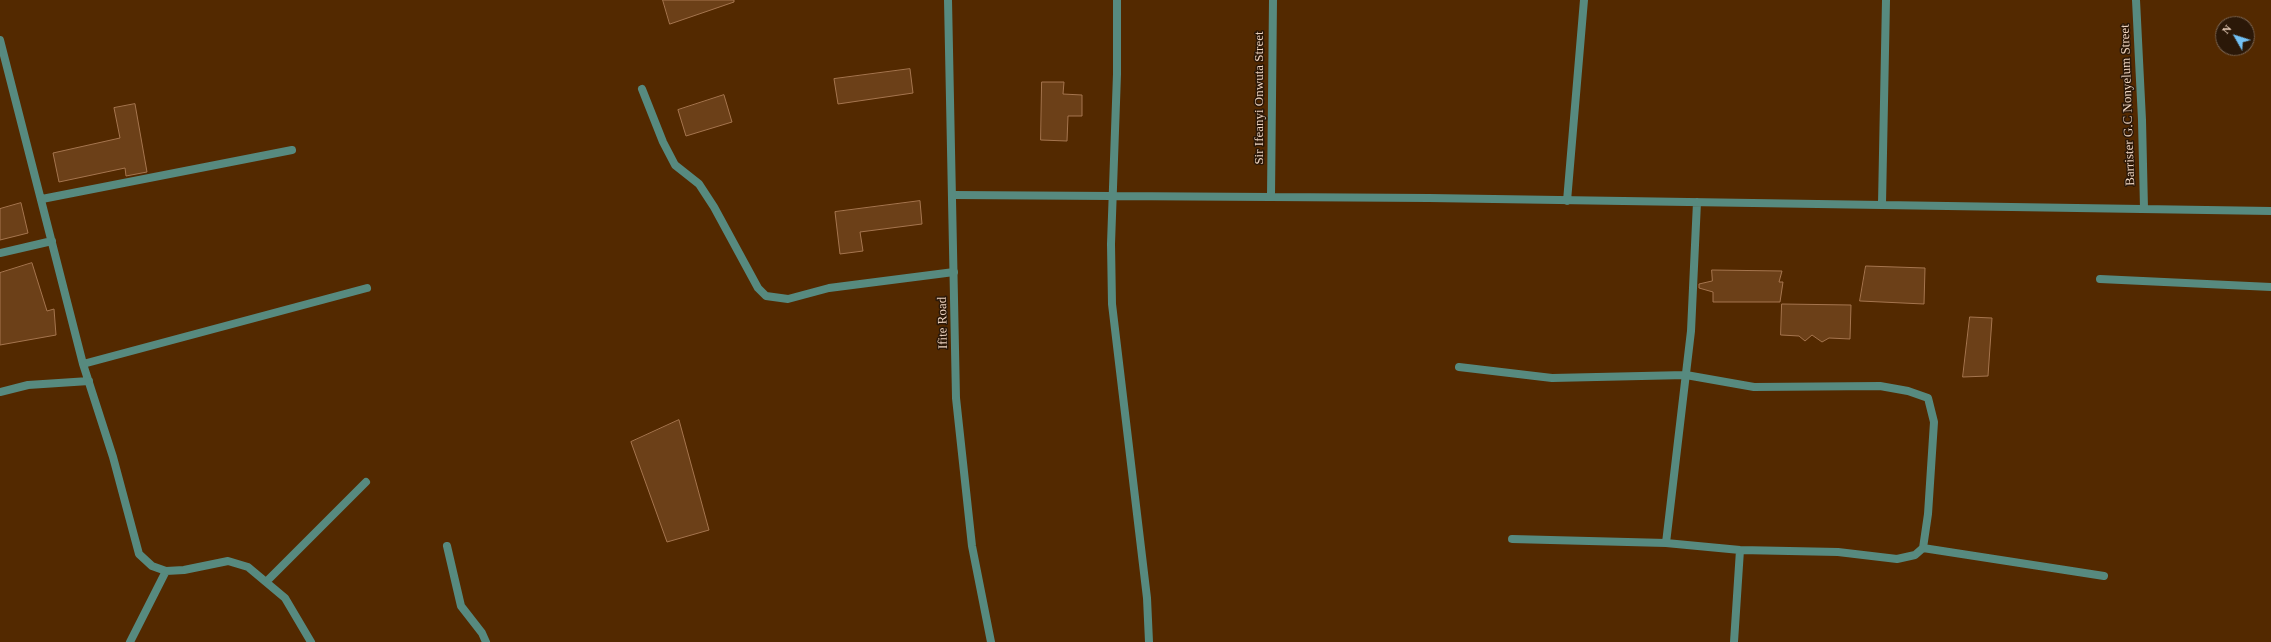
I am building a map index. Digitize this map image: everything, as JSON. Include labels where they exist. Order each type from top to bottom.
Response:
[{"type":"street","name":"Ifite Road","points":[[948,0],[956,398],[972,546],[991,642]]},
{"type":"street","points":[[1117,0],[1114,197],[1111,244],[1112,304],[1147,598],[1149,642]]},
{"type":"street","name":"Sir Ifeanyi Onwuta Street","points":[[1271,196],[1273,0]]},
{"type":"street","points":[[1567,200],[1584,0]]},
{"type":"street","points":[[1882,204],[1886,0]]},
{"type":"street","name":"Barrister G.C Nonyelum Street","points":[[2136,0],[2142,120],[2144,209]]},
{"type":"street","points":[[0,40],[42,199],[83,364],[111,450],[138,554],[152,566],[166,571],[184,570],[228,561],[248,567],[285,598],[311,642]]},
{"type":"street","points":[[642,89],[663,142],[675,165],[699,184],[714,207],[758,288],[766,296],[788,299],[829,288],[954,272]]},
{"type":"street","points":[[42,199],[292,150]]},
{"type":"street","points":[[953,195],[1114,197],[1271,196],[1882,204],[2271,212]]},
{"type":"street","points":[[1666,543],[1691,331],[1697,202]]},
{"type":"street","points":[[0,253],[52,241]]},
{"type":"street","points":[[2100,279],[2271,287]]},
{"type":"street","points":[[83,364],[367,288]]},
{"type":"street","points":[[1459,367],[1552,378],[1686,375],[1754,387],[1880,386],[1908,391],[1928,398],[1934,422],[1928,514],[1923,548],[1915,555],[1897,559],[1838,552],[1740,550],[1666,543],[1512,539]]},
{"type":"street","points":[[0,392],[28,385],[88,381]]},
{"type":"street","points":[[266,582],[366,482]]},
{"type":"street","points":[[446,546],[461,606],[482,633],[486,642]]},
{"type":"street","points":[[1923,548],[2104,576]]},
{"type":"street","points":[[1734,642],[1740,550]]},
{"type":"street","points":[[130,642],[166,571]]},
{"type":"building","points":[[663,0],[734,0],[734,2],[670,24]]},
{"type":"building","points":[[910,69],[913,93],[838,104],[834,79]]},
{"type":"building","points":[[1042,82],[1064,82],[1063,94],[1082,95],[1082,116],[1068,116],[1067,141],[1041,140]]},
{"type":"building","points":[[724,95],[732,122],[686,136],[678,110]]},
{"type":"building","points":[[135,104],[147,172],[126,176],[125,168],[59,182],[53,153],[120,138],[114,108]]},
{"type":"building","points":[[920,201],[922,224],[860,232],[863,251],[840,254],[835,212]]},
{"type":"building","points":[[21,203],[28,233],[0,240],[0,209]]},
{"type":"building","points":[[32,263],[47,311],[54,309],[56,335],[0,345],[0,273]]},
{"type":"building","points":[[1866,266],[1925,268],[1924,304],[1860,301]]},
{"type":"building","points":[[1712,270],[1782,271],[1779,282],[1783,282],[1780,302],[1713,302],[1713,292],[1699,288],[1699,284],[1712,281]]},
{"type":"building","points":[[1782,304],[1851,305],[1850,339],[1829,338],[1822,342],[1812,335],[1805,341],[1799,336],[1781,335]]},
{"type":"building","points":[[1970,317],[1992,318],[1988,376],[1963,377]]},
{"type":"building","points":[[679,420],[709,530],[667,542],[631,442]]}]
